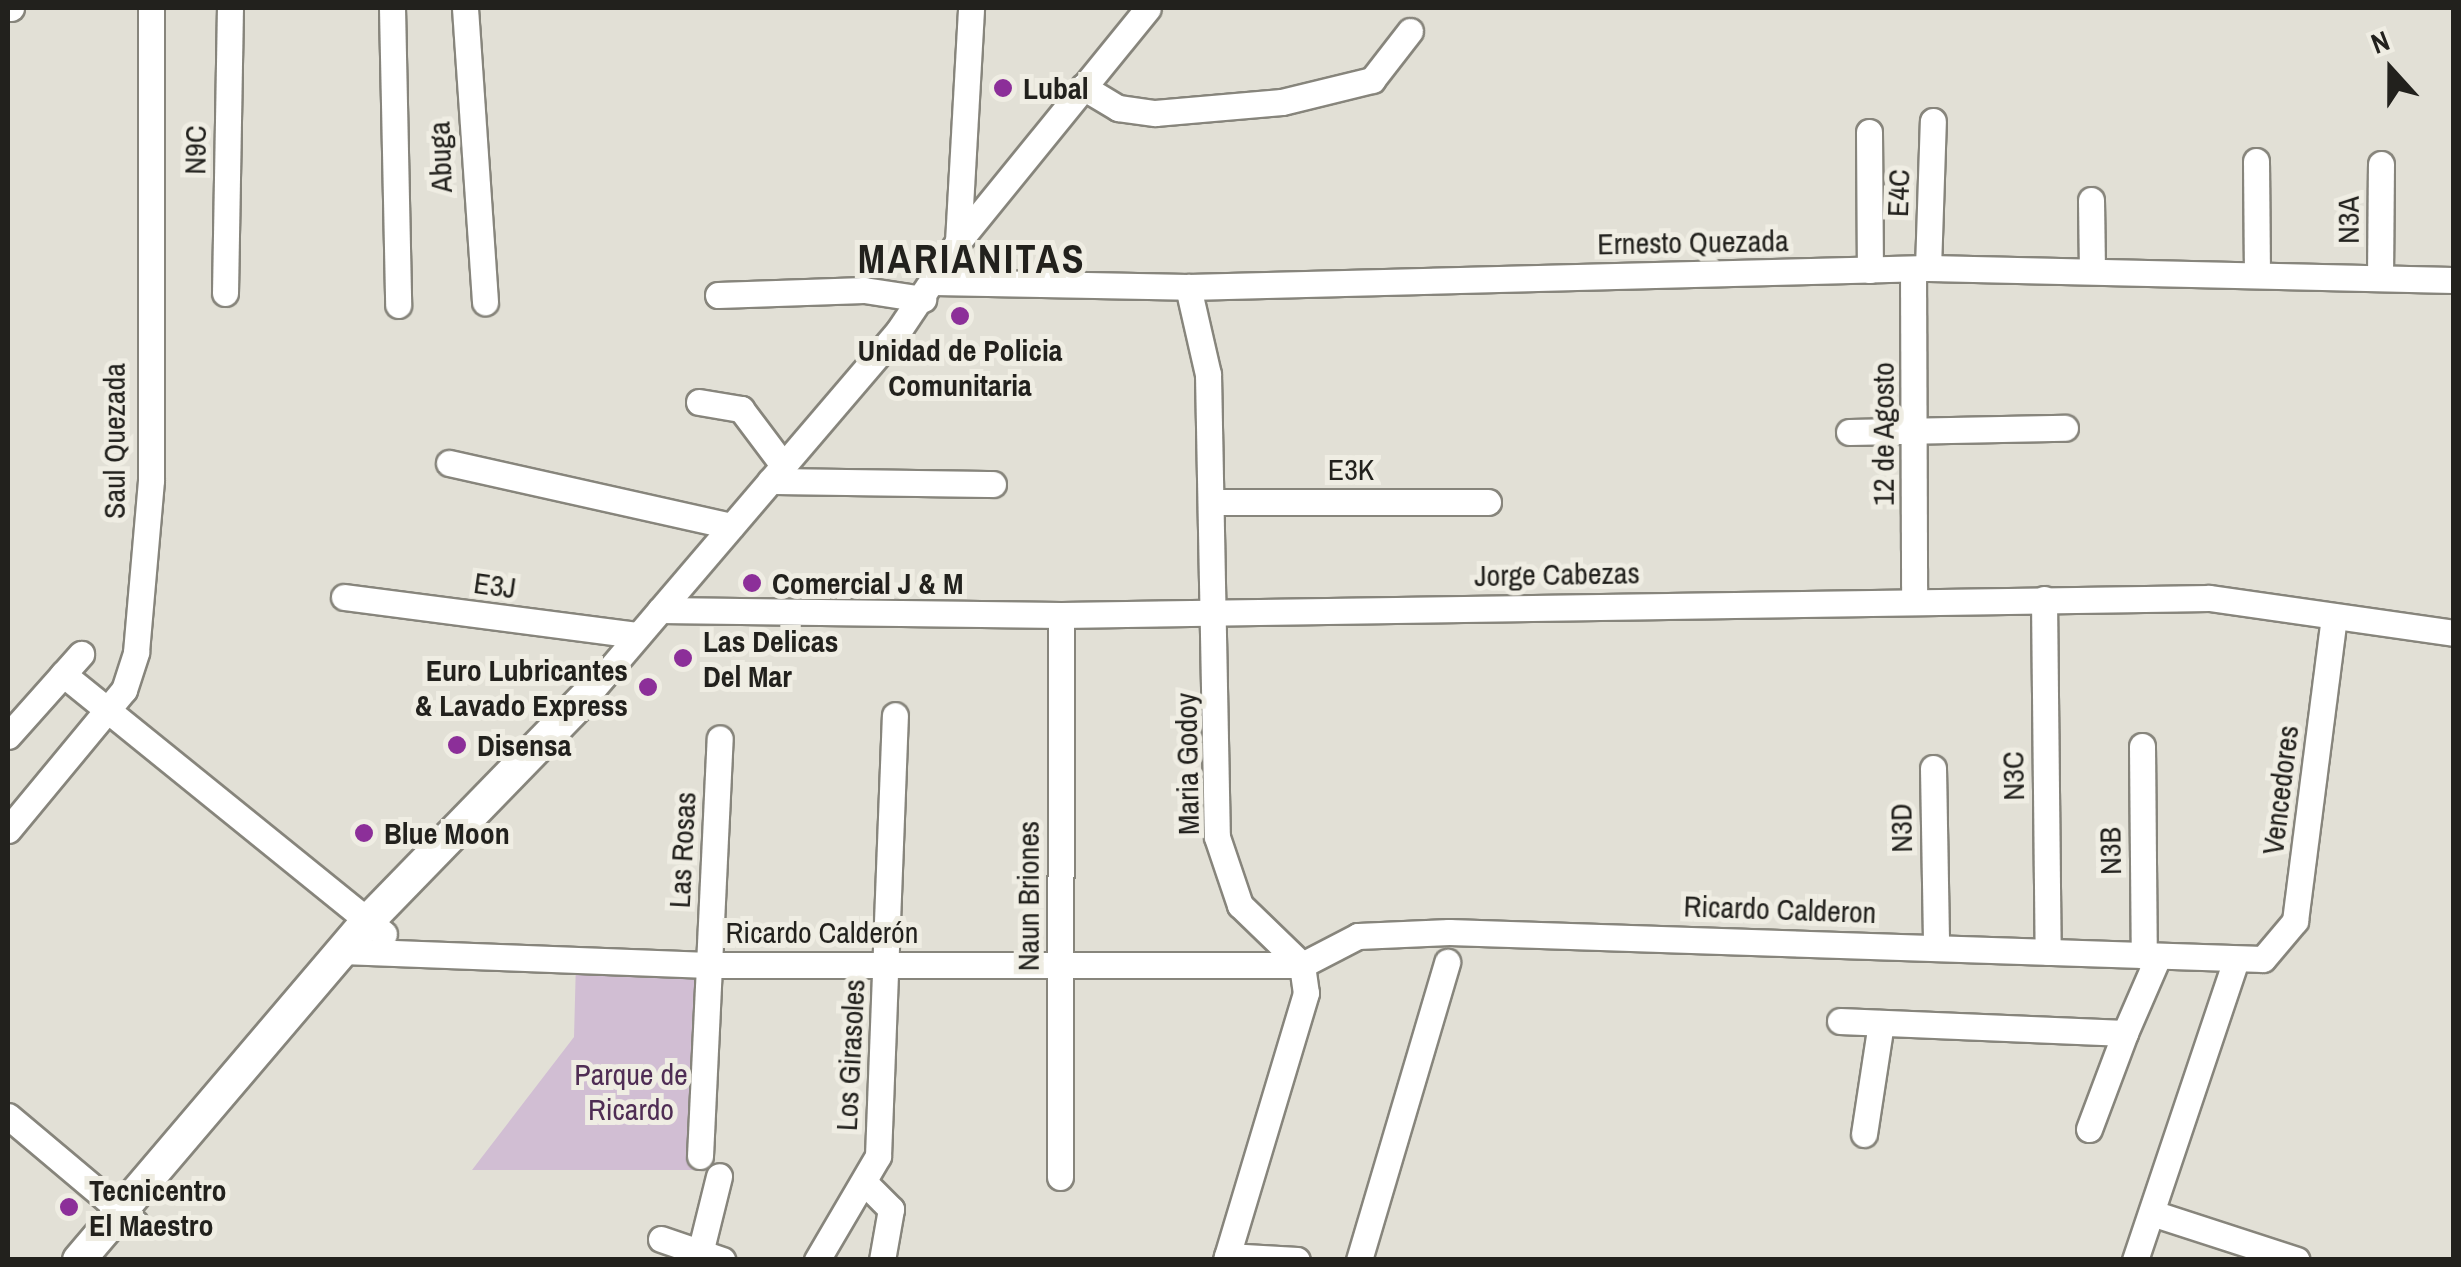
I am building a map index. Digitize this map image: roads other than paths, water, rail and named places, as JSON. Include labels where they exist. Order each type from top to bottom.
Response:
[{"type":"main road","points":[[78,1260],[128,1217],[364,940],[556,746],[586,698]]},
{"type":"main road","points":[[104,1260],[128,1217]]},
{"type":"street","name":"Saul Quezada","points":[[8,830],[108,710],[136,652],[151,480],[151,8]]},
{"type":"street","name":"N9C","points":[[225,294],[230,8]]},
{"type":"street","points":[[392,8],[398,305]]},
{"type":"street","name":"Abuga","points":[[465,8],[484,302]]},
{"type":"street","points":[[958,242],[971,8]]},
{"type":"street","points":[[586,698],[929,290],[958,242],[1148,8]]},
{"type":"street","points":[[1083,88],[1118,108],[1155,113],[1282,102],[1372,80],[1410,31]]},
{"type":"street","name":"E4C","points":[[1921,268],[1933,120]]},
{"type":"street","points":[[1869,132],[1870,270]]},
{"type":"street","points":[[2256,160],[2257,270]]},
{"type":"street","name":"N3A","points":[[2380,277],[2381,164]]},
{"type":"street","points":[[963,172],[982,188],[1006,183]]},
{"type":"street","points":[[2091,200],[2092,268]]},
{"type":"street","name":"Ernesto Quezada","points":[[718,295],[1921,268],[2257,270],[2454,280]]},
{"type":"street","name":"12 de Agosto","points":[[1914,600],[1921,268]]},
{"type":"street","name":"Maria Godoy","points":[[1188,287],[1208,374],[1215,502],[1219,613],[1218,837],[1226,879],[1302,966]]},
{"type":"street","points":[[699,402],[742,409],[776,473]]},
{"type":"street","points":[[1849,432],[2065,428]]},
{"type":"street","points":[[449,463],[731,526]]},
{"type":"street","points":[[776,473],[992,484]]},
{"type":"street","name":"E3K","points":[[1215,502],[1488,502]]},
{"type":"street","name":"E3J","points":[[344,597],[638,635]]},
{"type":"street","name":"Jorge Cabezas","points":[[660,610],[1061,615],[2208,598],[2454,633]]},
{"type":"street","name":"N3C","points":[[2044,599],[2048,952]]},
{"type":"street","name":"Naun Briones","points":[[1060,1177],[1061,615]]},
{"type":"street","name":"Vencedores","points":[[2263,959],[2295,921],[2334,616]]},
{"type":"street","points":[[8,736],[81,654]]},
{"type":"street","points":[[63,674],[364,940]]},
{"type":"street","name":"Los Girasoles","points":[[817,1260],[867,1185],[878,1156],[895,715]]},
{"type":"street","name":"Las Rosas","points":[[700,1156],[720,738]]},
{"type":"street","name":"N3B","points":[[2142,746],[2151,956]]},
{"type":"street","name":"N3D","points":[[1933,768],[1936,947]]},
{"type":"street","name":"Ricardo Calderon","points":[[1302,966],[1358,936],[1449,932],[2263,959]]},
{"type":"street","name":"Ricardo Calderón","points":[[364,940],[709,965],[1302,966]]},
{"type":"street","points":[[2089,1129],[2151,956]]},
{"type":"street","points":[[2135,1260],[2236,960]]},
{"type":"street","points":[[1359,1260],[1447,962]]},
{"type":"street","points":[[1297,1260],[1226,1258],[1306,993],[1302,966]]},
{"type":"street","points":[[1840,1021],[2125,1033]]},
{"type":"street","points":[[1864,1134],[1881,1023]]},
{"type":"street","points":[[8,1116],[128,1217]]},
{"type":"street","points":[[662,1239],[711,1254],[719,1176]]},
{"type":"street","points":[[867,1185],[891,1209],[882,1260]]},
{"type":"street","points":[[2152,1213],[2252,1253],[2297,1260]]},
{"type":"place","name":"Lubal","points":[[1003,88]]},
{"type":"place","name":"Unidad de Policia Comunitaria","points":[[960,316]]},
{"type":"place","name":"Comercial J & M","points":[[752,583]]},
{"type":"place","name":"Las Delicas Del Mar","points":[[683,658]]},
{"type":"place","name":"Euro Lubricantes & Lavado Express","points":[[648,687]]},
{"type":"place","name":"Disensa","points":[[457,745]]},
{"type":"place","name":"Blue Moon","points":[[364,833]]},
{"type":"place","name":"Tecnicentro El Maestro","points":[[69,1207]]},
{"type":"district","name":"MARIANITAS","points":[[972,259]]},
{"type":"park label","name":"Parque de Ricardo","points":[[631,1091]]}]
